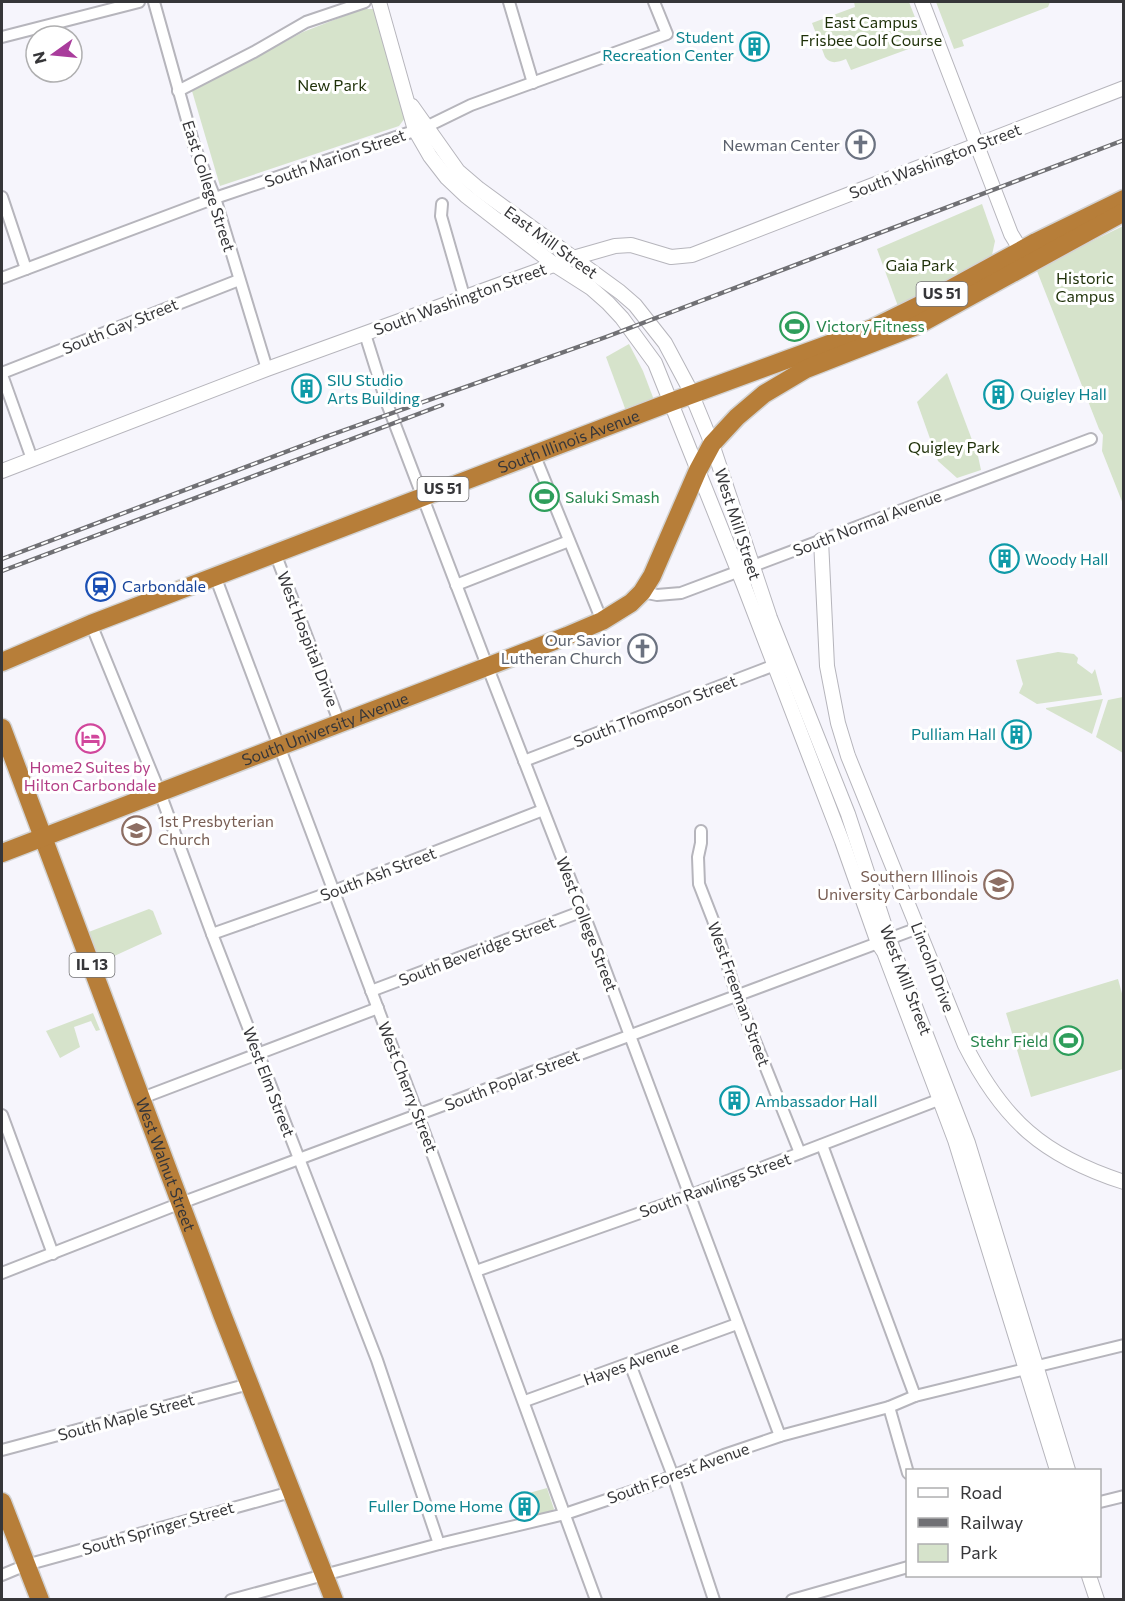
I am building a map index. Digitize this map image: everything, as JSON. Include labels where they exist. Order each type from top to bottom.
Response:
[{"type":"highway","name":"South Illinois Avenue","points":[[642,592],[652,576],[698,470],[712,444],[744,411],[778,384],[806,369],[916,326],[1025,257],[1124,199]]},
{"type":"highway","name":"South Illinois Avenue","points":[[2,662],[91,624],[215,576],[692,394],[873,328],[936,297],[1124,213]]},
{"type":"highway","name":"South University Avenue","points":[[2,854],[488,668],[602,621],[631,603],[642,592]]},
{"type":"highway","name":"West Walnut Street","points":[[2,728],[249,1384],[333,1599]]},
{"type":"highway","points":[[2,1502],[40,1599]]},
{"type":"main road","name":"East Mill Street","points":[[378,2],[405,94],[430,156],[447,178],[466,196],[555,265],[591,288],[622,318],[655,363],[671,402]]},
{"type":"main road","points":[[922,2],[1011,234],[1025,257]]},
{"type":"main road","name":"South Washington Street","points":[[2,471],[267,369],[573,258],[615,246],[631,245],[671,257],[692,255],[1124,88]]},
{"type":"main road","name":"East Mill Street","points":[[421,129],[458,171],[478,189],[635,305],[665,343],[692,394]]},
{"type":"main road","points":[[524,276],[531,261],[531,246]]},
{"type":"main road","points":[[604,280],[600,259],[615,246]]},
{"type":"main road","name":"West Mill Street","points":[[692,394],[712,444],[745,570]]},
{"type":"main road","name":"West Mill Street","points":[[671,402],[698,470],[745,570],[780,663],[848,814],[883,941],[945,1098],[978,1173],[1032,1368],[1057,1469]]},
{"type":"main road","name":"Lincoln Drive","points":[[821,540],[826,660],[838,723],[848,756],[965,1046],[980,1074],[998,1100],[1028,1133],[1051,1150],[1090,1170],[1124,1182]]},
{"type":"main road","name":"West Mill Street","points":[[1032,1368],[1068,1469]]},
{"type":"main road","points":[[1090,1577],[1097,1599]]},
{"type":"main road","points":[[1100,1577],[1107,1599]]},
{"type":"street","points":[[2,38],[139,2]]},
{"type":"street","name":"East College Street","points":[[154,2],[194,145],[215,198],[267,369]]},
{"type":"street","points":[[178,91],[306,22],[365,2]]},
{"type":"street","points":[[509,2],[533,83]]},
{"type":"street","name":"South Marion Street","points":[[2,278],[215,198],[421,129],[471,105],[667,34],[654,2]]},
{"type":"street","points":[[2,197],[26,269]]},
{"type":"street","points":[[442,204],[441,216],[464,296]]},
{"type":"street","name":"South Gay Street","points":[[2,374],[239,280]]},
{"type":"street","name":"West College Street","points":[[365,334],[391,414],[583,911],[780,1436]]},
{"type":"street","points":[[2,374],[33,459]]},
{"type":"street","name":"South Normal Avenue","points":[[642,592],[657,595],[681,593],[1091,439]]},
{"type":"street","points":[[534,454],[602,621]]},
{"type":"street","points":[[456,585],[569,541]]},
{"type":"street","name":"West Hospital Drive","points":[[275,553],[340,724]]},
{"type":"street","name":"West Cherry Street","points":[[215,576],[477,1271],[596,1599]]},
{"type":"street","name":"West Elm Street","points":[[91,624],[160,793],[212,934],[377,1360],[439,1544]]},
{"type":"street","name":"South Thompson Street","points":[[524,761],[780,663]]},
{"type":"street","name":"South Ash Street","points":[[212,934],[334,891],[543,810]]},
{"type":"street","name":"West Freeman Street","points":[[701,831],[698,857],[699,885],[713,920],[737,996],[800,1153]]},
{"type":"street","name":"South Beveridge Street","points":[[372,991],[583,911]]},
{"type":"street","name":"South Poplar Street","points":[[2,1273],[181,1203],[918,928]]},
{"type":"street","points":[[142,1098],[378,1008]]},
{"type":"street","name":"South Rawlings Street","points":[[477,1271],[691,1195],[945,1098]]},
{"type":"street","points":[[2,1115],[53,1254]]},
{"type":"street","points":[[822,1145],[915,1396]]},
{"type":"street","name":"Hayes Avenue","points":[[525,1401],[737,1324]]},
{"type":"street","name":"South Forest Avenue","points":[[231,1599],[439,1544],[565,1514],[780,1436],[889,1407],[915,1396],[1124,1345]]},
{"type":"street","points":[[630,1364],[673,1476],[714,1599]]},
{"type":"street","name":"South Maple Street","points":[[2,1450],[249,1384]]},
{"type":"street","points":[[889,1407],[907,1469]]},
{"type":"street","name":"South Springer Street","points":[[2,1575],[26,1565],[291,1492]]},
{"type":"street","points":[[1101,1502],[1124,1496]]},
{"type":"street","points":[[792,1599],[906,1568]]},
{"type":"street","points":[[819,1599],[833,1587]]},
{"type":"green space","name":"East Campus Frisbee Golf Course","points":[[854,2],[909,2],[925,43],[851,70],[846,59],[837,62],[830,61],[825,57],[812,23],[855,7]]},
{"type":"green space","name":"East Campus Frisbee Golf Course","points":[[936,2],[1050,2],[1048,7],[962,40],[964,46],[954,49]]},
{"type":"green space","name":"New Park","points":[[362,9],[374,9],[405,118],[399,126],[220,186],[192,91],[303,32]]},
{"type":"green space","name":"Gaia Park","points":[[982,204],[995,241],[992,255],[899,309],[877,249]]},
{"type":"green space","name":"Historic Campus","points":[[1123,226],[1123,504],[1102,451],[1103,435],[1037,271]]},
{"type":"green space","points":[[629,344],[654,400],[626,411],[606,357]]},
{"type":"green space","name":"Quigley Park","points":[[947,373],[981,470],[957,478],[938,461],[917,402]]},
{"type":"green space","points":[[1058,652],[1074,654],[1078,658],[1077,663],[1092,674],[1095,669],[1102,695],[1037,704],[1019,693],[1023,684],[1016,660]]},
{"type":"green space","points":[[1124,697],[1123,753],[1096,737],[1108,700]]},
{"type":"green space","points":[[1103,699],[1092,734],[1046,709],[1046,708]]},
{"type":"green space","points":[[149,909],[153,911],[162,934],[97,964],[86,933]]},
{"type":"green space","name":"Stehr Field","points":[[1118,979],[1123,997],[1123,1069],[1031,1097],[1006,1013]]},
{"type":"green space","points":[[93,1013],[100,1030],[96,1031],[91,1021],[74,1027],[80,1047],[60,1058],[46,1031]]},
{"type":"green space","points":[[547,1488],[554,1509],[551,1512],[519,1521],[511,1498]]},
{"type":"railway","points":[[2,559],[325,437],[606,337],[1124,140]]},
{"type":"railway","points":[[2,571],[442,405]]},
{"type":"place","name":"Student Recreation Center","points":[[755,46]]},
{"type":"place","name":"Newman Center","points":[[861,145]]},
{"type":"place","name":"Victory Fitness","points":[[795,326]]},
{"type":"place","name":"SIU Studio Arts Building","points":[[306,389]]},
{"type":"place","name":"Quigley Hall","points":[[999,394]]},
{"type":"place","name":"Saluki Smash","points":[[544,497]]},
{"type":"place","name":"Woody Hall","points":[[1004,559]]},
{"type":"place","name":"Carbondale","points":[[101,586]]},
{"type":"place","name":"Our Savior Lutheran Church","points":[[643,649]]},
{"type":"place","name":"Pulliam Hall","points":[[1017,734]]},
{"type":"place","name":"Home2 Suites by Hilton Carbondale","points":[[90,739]]},
{"type":"place","name":"1st Presbyterian Church","points":[[137,830]]},
{"type":"place","name":"Southern Illinois University Carbondale","points":[[999,885]]},
{"type":"place","name":"Stehr Field","points":[[1069,1041]]},
{"type":"place","name":"Ambassador Hall","points":[[734,1101]]},
{"type":"place","name":"Fuller Dome Home","points":[[524,1506]]}]
